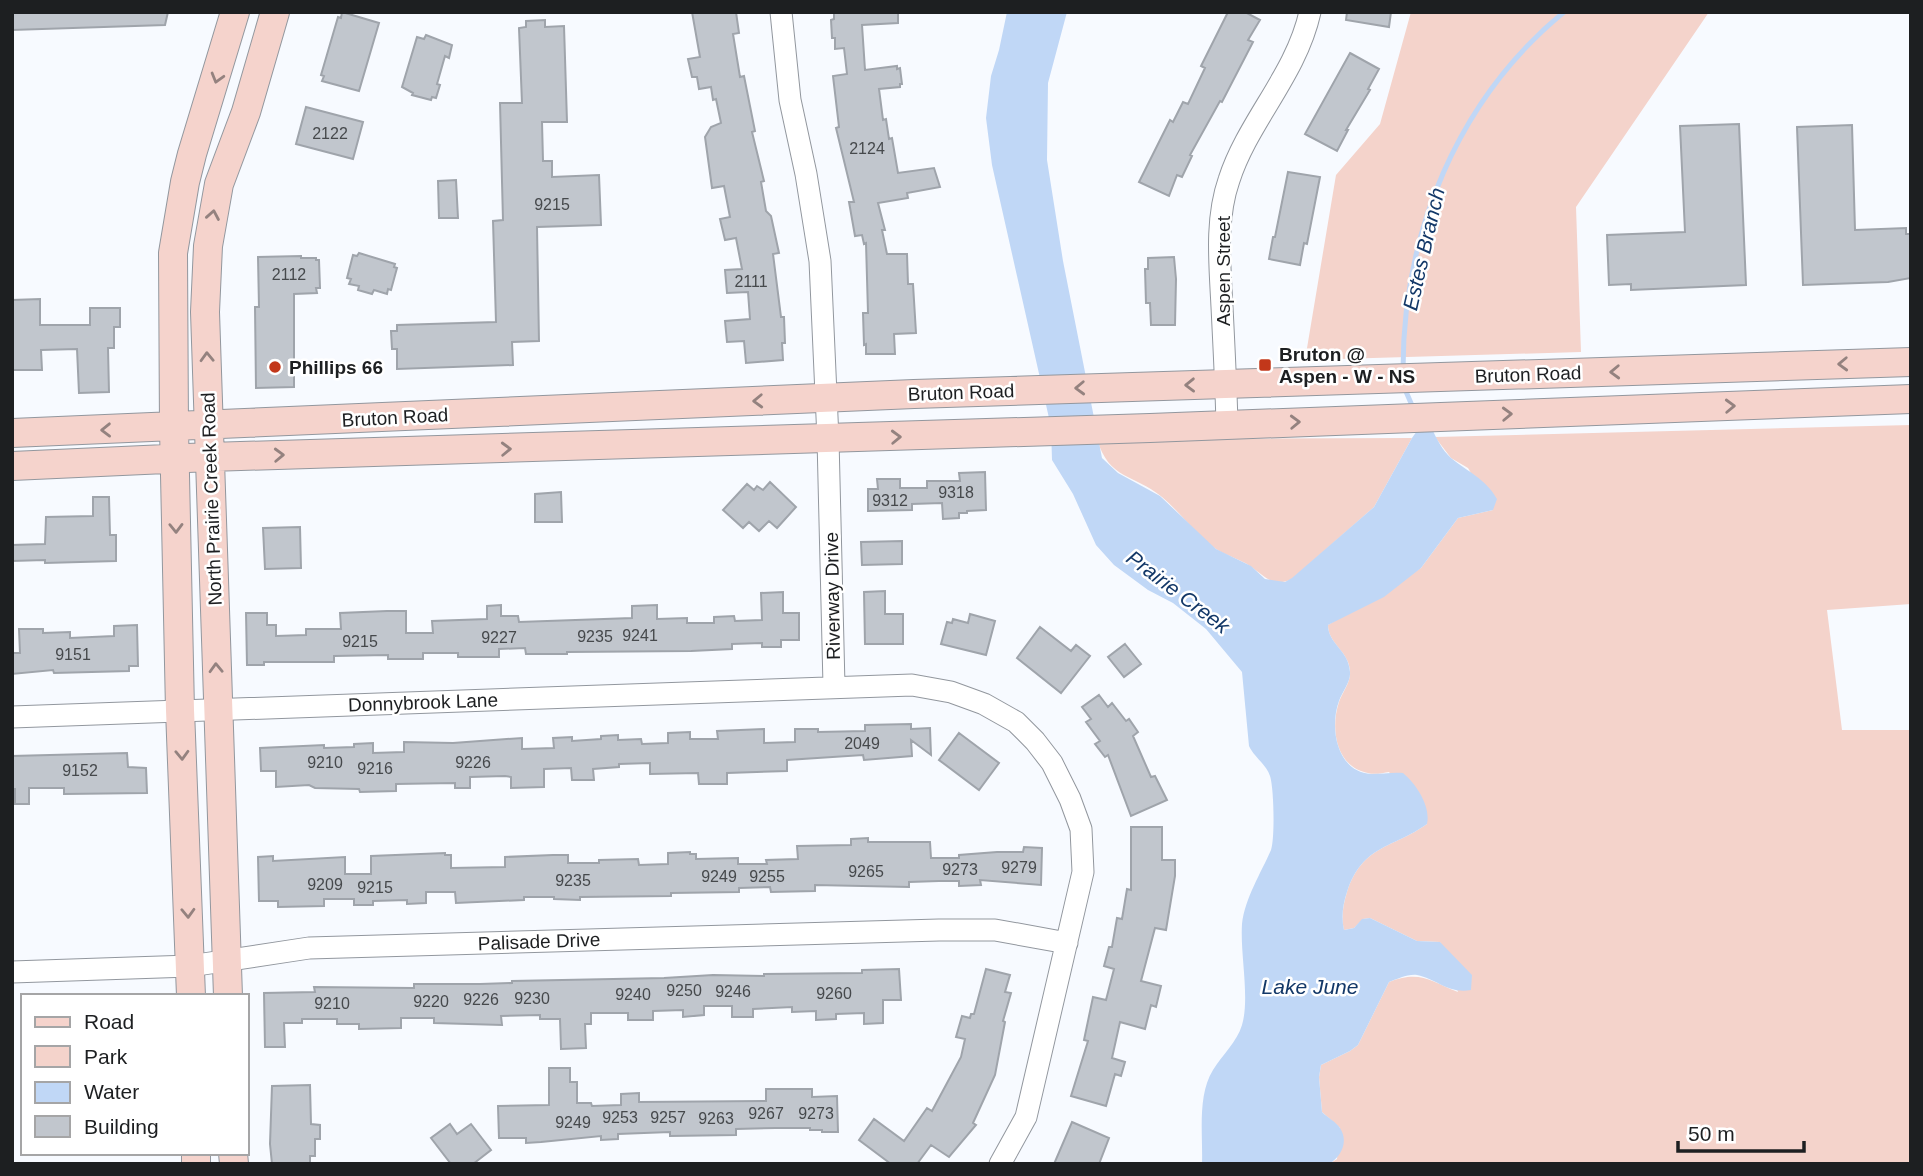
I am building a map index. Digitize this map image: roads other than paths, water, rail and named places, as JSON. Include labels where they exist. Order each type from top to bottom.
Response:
[{"type":"main road","name":"North Prairie Creek Road","points":[[191,994],[180,710],[173,253],[192,155],[235,12]]},
{"type":"main road","name":"North Prairie Creek Road","points":[[228,994],[205,313],[208,246],[219,184],[246,112],[275,12]]},
{"type":"main road","name":"Bruton Road","points":[[12,433],[997,391],[1911,362]]},
{"type":"main road","points":[[1773,367],[1775,404]]},
{"type":"main road","name":"Bruton Road","points":[[12,466],[210,457],[828,439],[1911,400]]},
{"type":"main road","points":[[186,859],[223,859]]},
{"type":"street","name":"Riverway Drive","points":[[781,12],[790,100],[806,174],[820,261],[828,439],[834,686],[912,685],[951,692],[1016,722],[1052,763],[1081,829],[1083,872],[1026,1117],[1000,1164]]},
{"type":"street","name":"Aspen Street","points":[[1227,424],[1219,253],[1222,212],[1228,181],[1241,150],[1296,55],[1310,12]]},
{"type":"street","name":"Donnybrook Lane","points":[[12,717],[834,686]]},
{"type":"street","name":"Palisade Drive","points":[[12,972],[190,966],[309,948],[939,930],[995,930],[1067,943]]},
{"type":"water","name":"Lake June","points":[[1007,12],[1067,12],[1048,83],[1047,160],[1063,261],[1102,458],[1118,473],[1160,496],[1216,549],[1251,566],[1265,579],[1285,582],[1374,507],[1419,428],[1432,429],[1448,455],[1482,481],[1497,499],[1493,510],[1458,518],[1421,568],[1384,597],[1328,625],[1331,637],[1349,664],[1350,672],[1339,701],[1335,724],[1338,747],[1343,757],[1350,766],[1359,771],[1371,774],[1403,773],[1421,796],[1428,817],[1427,824],[1380,849],[1361,865],[1346,897],[1344,930],[1354,928],[1362,919],[1370,918],[1417,941],[1440,942],[1472,975],[1471,990],[1463,991],[1417,975],[1389,982],[1358,1045],[1321,1065],[1319,1077],[1322,1112],[1338,1126],[1344,1139],[1340,1153],[1329,1164],[1202,1164],[1202,1116],[1208,1080],[1240,1031],[1244,1014],[1242,924],[1250,895],[1271,850],[1274,813],[1270,776],[1249,746],[1242,672],[1206,629],[1173,603],[1148,590],[1114,565],[1096,545],[1073,494],[1052,460],[1051,427],[992,165],[986,118],[991,76]]},
{"type":"waterway","name":"Estes Branch","points":[[1403,370],[1413,269],[1426,220],[1443,173],[1466,128],[1494,86],[1526,47],[1564,12]]},
{"type":"waterway","name":"Estes Branch","points":[[1404,387],[1414,410]]},
{"type":"place","name":"Bruton @ Aspen - W - NS","points":[[1265,365]]},
{"type":"place","name":"Phillips 66","points":[[275,367]]},
{"type":"water label","name":"Prairie Creek","points":[[1178,592]]}]
